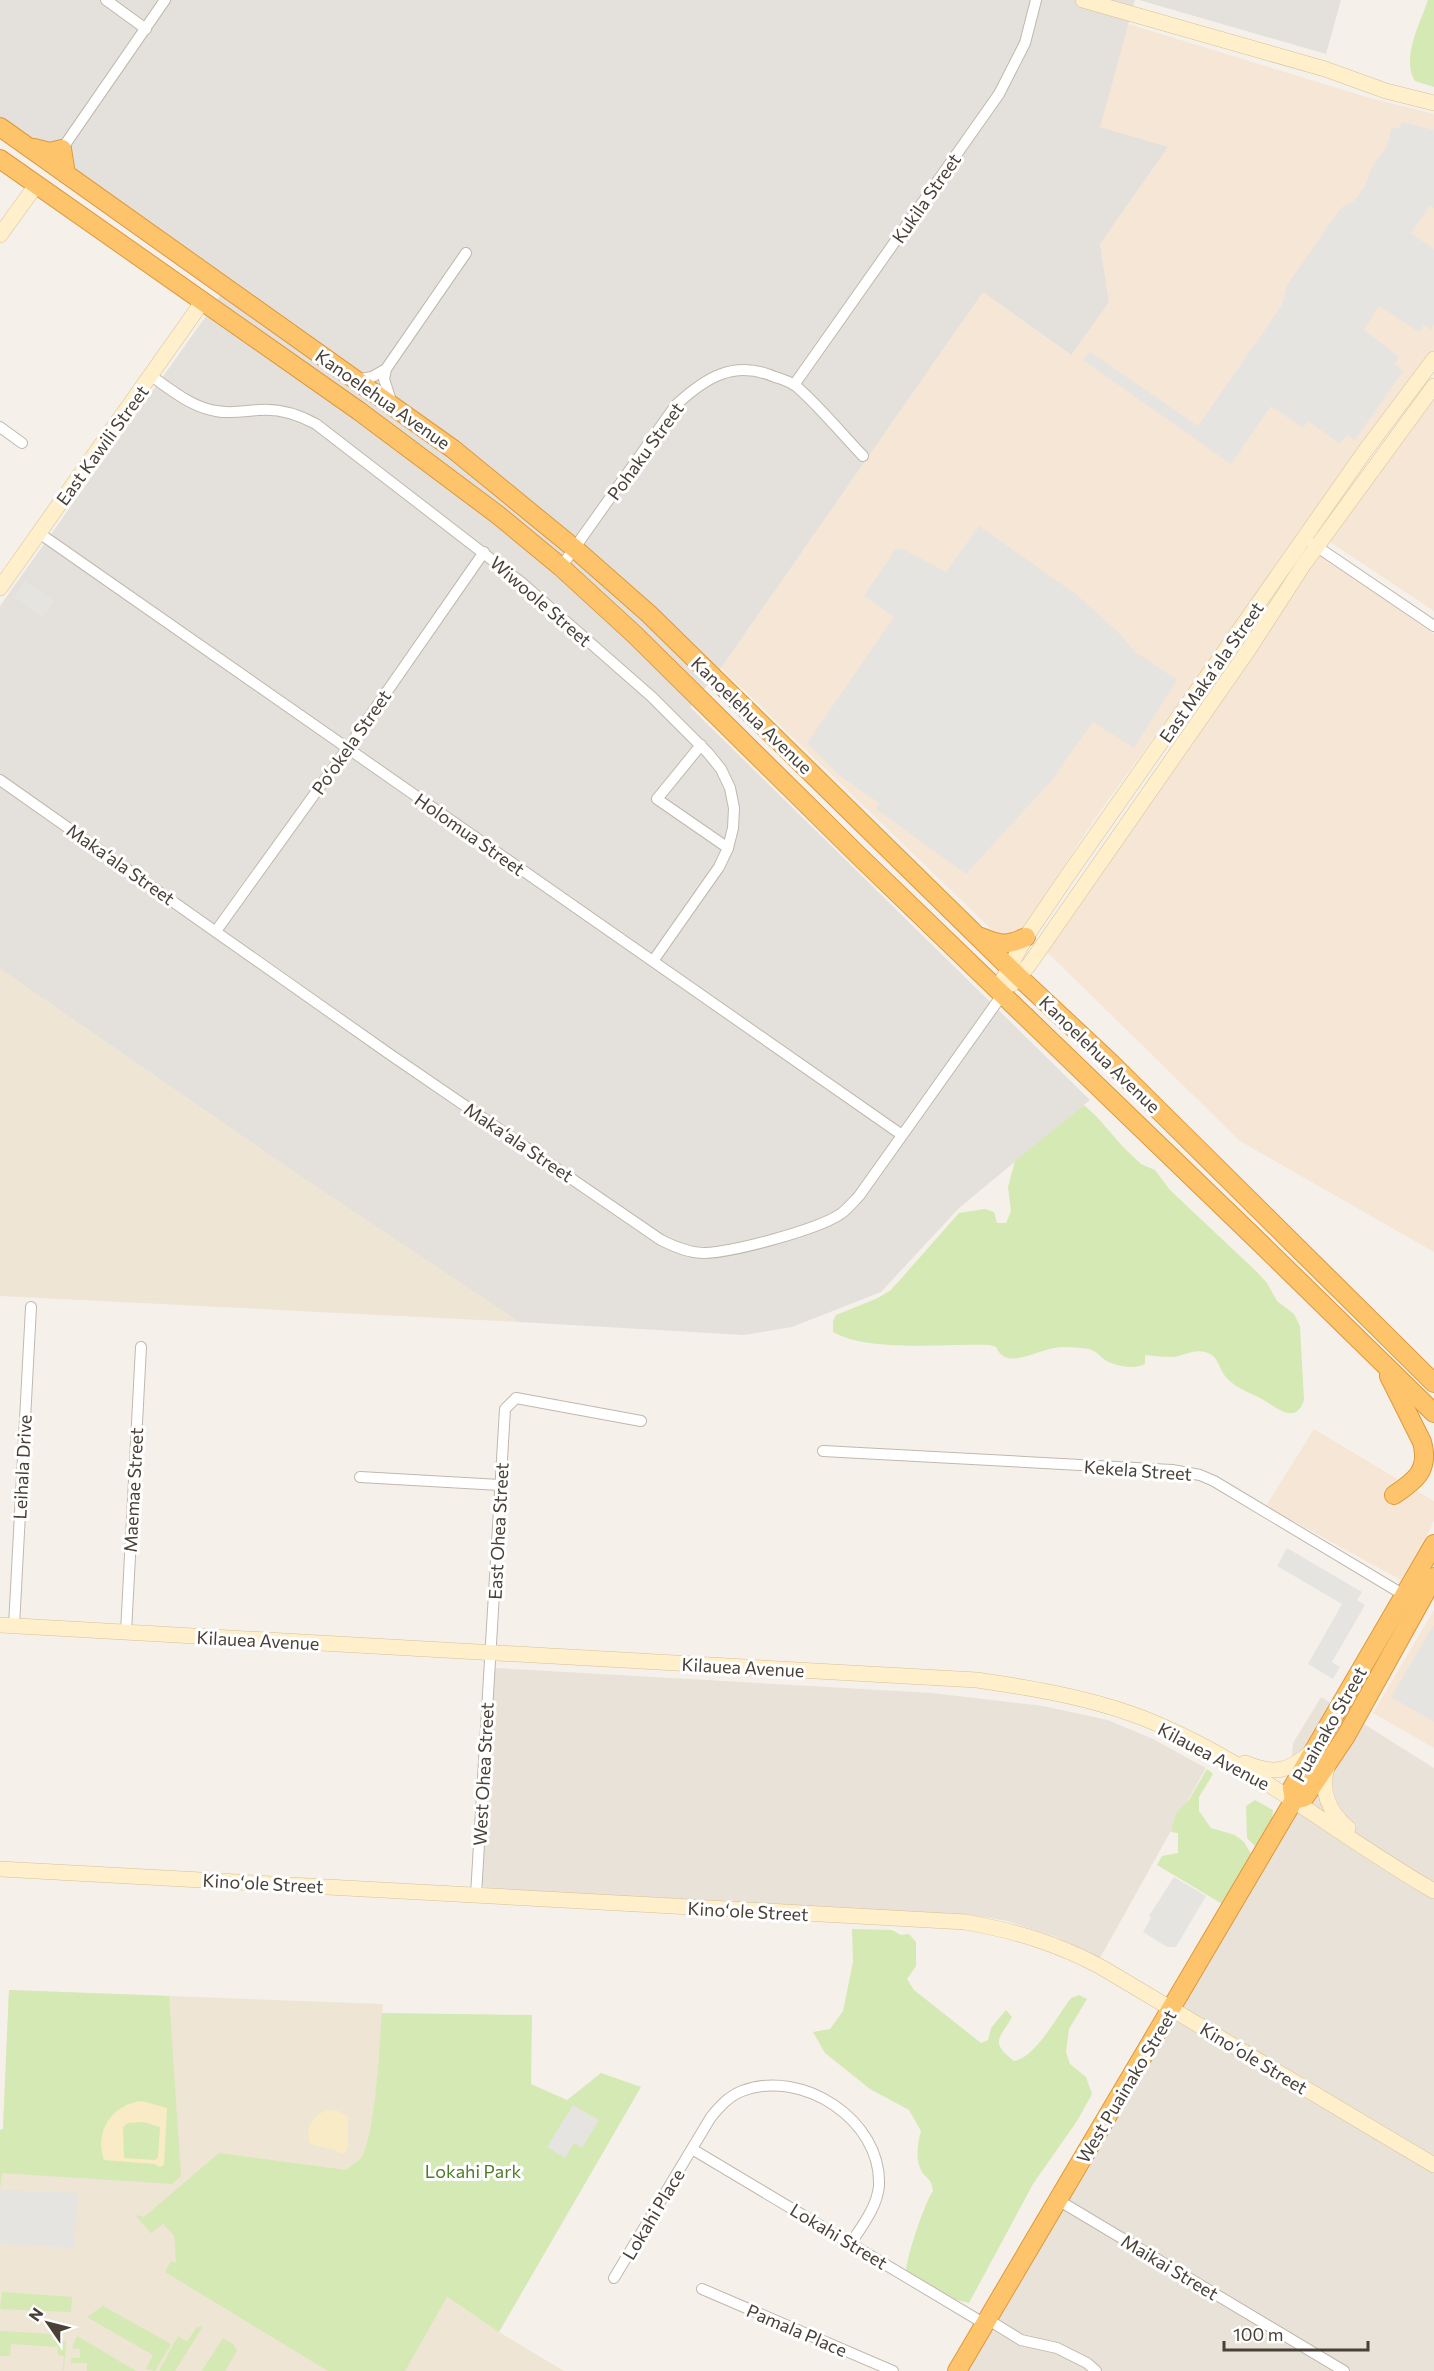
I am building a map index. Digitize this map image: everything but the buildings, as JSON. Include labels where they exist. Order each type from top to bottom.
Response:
[{"type":"highway","name":"Kanoelehua Avenue","points":[[0,127],[392,404],[453,449],[574,548],[649,614],[1014,972],[1111,1063],[1434,1383]]},
{"type":"highway","points":[[24,144],[42,151],[62,149],[66,174]]},
{"type":"highway","name":"Kanoelehua Avenue","points":[[0,159],[431,463],[561,567],[634,633],[1000,993],[1254,1236],[1434,1413]]},
{"type":"highway","points":[[196,267],[203,279],[204,301]]},
{"type":"highway","points":[[204,301],[210,296],[222,294],[241,299]]},
{"type":"highway","points":[[979,937],[996,943],[1012,944],[1026,937]]},
{"type":"highway","points":[[1383,1363],[1419,1437],[1424,1453],[1418,1476],[1394,1494]]},
{"type":"highway","points":[[1414,1393],[1434,1421]]},
{"type":"highway","name":"Puainako Street","points":[[1434,1544],[1411,1600],[1366,1702],[1305,1797],[1294,1800],[1292,1788],[1313,1750],[1411,1600],[1434,1577]]},
{"type":"highway","name":"West Puainako Street","points":[[957,2371],[1294,1800]]},
{"type":"street","points":[[106,0],[146,29]]},
{"type":"street","points":[[62,149],[165,0]]},
{"type":"street","name":"Kukila Street","points":[[794,385],[999,94],[1025,44],[1036,0]]},
{"type":"street","points":[[1083,0],[1324,69],[1386,91],[1434,103]]},
{"type":"street","points":[[0,235],[37,184]]},
{"type":"street","points":[[392,404],[384,379],[386,369],[466,253]]},
{"type":"street","name":"East Kawili Street","points":[[0,588],[204,301]]},
{"type":"street","name":"East Makaʻala Street","points":[[1014,972],[1026,937],[1310,542],[1434,359]]},
{"type":"street","points":[[356,380],[372,377],[386,369]]},
{"type":"street","name":"Pohaku Street","points":[[561,567],[676,405],[697,386],[716,375],[734,371],[751,371],[768,374],[794,385],[863,456]]},
{"type":"street","name":"Wiwoole Street","points":[[151,376],[200,407],[234,413],[275,410],[310,420],[484,552],[652,697],[715,760],[730,788],[734,818],[728,848],[719,867],[653,961]]},
{"type":"street","name":"East Makaʻala Street","points":[[1000,993],[1014,972],[1078,894],[1249,649],[1310,542],[1434,386]]},
{"type":"street","points":[[0,427],[22,443]]},
{"type":"street","name":"Holomua Street","points":[[39,532],[902,1134]]},
{"type":"street","points":[[1310,542],[1434,626]]},
{"type":"street","name":"Po‘okela Street","points":[[216,931],[484,552]]},
{"type":"street","points":[[701,745],[657,799],[728,848]]},
{"type":"street","name":"Maka‘ala Street","points":[[0,780],[408,1066],[662,1240],[679,1249],[705,1253],[736,1248],[819,1226],[841,1214],[859,1196],[1000,993]]},
{"type":"street","name":"Leihala Drive","points":[[7,1625],[31,1308]]},
{"type":"street","name":"Maemae Street","points":[[126,1632],[141,1347]]},
{"type":"street","name":"East Ohea Street","points":[[491,1653],[505,1409],[516,1398],[641,1421]]},
{"type":"street","name":"Kekela Street","points":[[823,1451],[1172,1470],[1200,1474],[1224,1486],[1411,1600]]},
{"type":"street","points":[[360,1477],[500,1485]]},
{"type":"street","name":"Kilauea Avenue","points":[[7,1625],[977,1680],[1073,1696],[1134,1715],[1196,1743],[1294,1800],[1391,1866],[1434,1891]]},
{"type":"street","name":"West Ohea Street","points":[[476,1895],[491,1653]]},
{"type":"street","points":[[1196,1743],[1267,1771],[1286,1769],[1313,1750]]},
{"type":"street","points":[[1329,1762],[1324,1788],[1333,1813],[1391,1866]]},
{"type":"street","name":"Kinoʻole Street","points":[[0,1869],[964,1922],[1017,1932],[1066,1949],[1101,1966],[1434,2164]]},
{"type":"street","name":"Lokahi Place","points":[[614,2278],[711,2117],[724,2102],[742,2091],[760,2087],[795,2088],[827,2100],[857,2126],[874,2156],[879,2188],[873,2207],[851,2243]]},
{"type":"street","name":"Lokahi Street","points":[[692,2149],[986,2321],[1021,2340],[1057,2348],[1087,2363],[1096,2371]]},
{"type":"street","name":"Maikai Street","points":[[1058,2200],[1344,2371]]},
{"type":"street","name":"Pamala Place","points":[[702,2289],[892,2371]]},
{"type":"shaded area","points":[[0,0],[1135,0],[1100,127],[1168,147],[1100,244],[1109,302],[1071,355],[983,292],[721,668],[690,707],[1090,1100],[959,1208],[881,1292],[792,1327],[744,1335],[519,1322],[294,1172],[0,969],[0,606],[228,285],[0,122]]},
{"type":"shaded area","points":[[1139,0],[1341,0],[1326,54]]},
{"type":"shaded area","points":[[1128,24],[1370,98],[1434,114],[1434,352],[1101,810],[1018,935],[1004,936],[992,930],[721,668],[983,292],[1070,355],[1109,302],[1100,244],[1168,147],[1099,127]]},
{"type":"shaded area","points":[[1402,122],[1434,130],[1434,208],[1430,205],[1411,233],[1434,249],[1434,324],[1431,330],[1424,325],[1419,332],[1379,306],[1364,330],[1399,357],[1395,364],[1403,371],[1355,440],[1347,435],[1340,444],[1308,421],[1303,428],[1271,406],[1231,464],[1083,360],[1090,352],[1198,426],[1282,305],[1287,285],[1341,208],[1354,201],[1365,186],[1370,171],[1387,146],[1392,127],[1399,129]]},
{"type":"shaded area","points":[[1434,398],[1434,611],[1327,540]]},
{"type":"shaded area","points":[[979,526],[1077,595],[1122,636],[1134,651],[1177,680],[1134,748],[1093,722],[1051,781],[966,874],[876,809],[879,803],[840,776],[807,743],[894,617],[864,596],[895,550],[903,549],[946,572]]},
{"type":"shaded area","points":[[1319,553],[1434,634],[1434,1252],[1240,1141],[1047,952]]},
{"type":"shaded area","points":[[25,581],[54,601],[42,617],[14,597]]},
{"type":"shaded area","points":[[0,969],[294,1172],[519,1322],[0,1296]]},
{"type":"shaded area","points":[[1314,1429],[1434,1501],[1434,1520],[1424,1543],[1401,1580],[1266,1506]]},
{"type":"shaded area","points":[[1287,1548],[1362,1592],[1357,1600],[1365,1605],[1332,1662],[1340,1667],[1333,1679],[1308,1664],[1342,1604],[1277,1566]]},
{"type":"shaded area","points":[[1434,1610],[1434,1748],[1373,1713]]},
{"type":"shaded area","points":[[1434,1626],[1434,1722],[1391,1697]]},
{"type":"shaded area","points":[[497,1668],[932,1693],[1043,1706],[1108,1720],[1153,1739],[1206,1768],[1099,1960],[1056,1937],[1007,1921],[984,1917],[487,1889],[481,1884],[492,1674]]},
{"type":"shaded area","points":[[1321,1697],[1434,1768],[1434,2371],[956,2371],[1287,1823],[1293,1743]]},
{"type":"shaded area","points":[[1174,1877],[1206,1896],[1176,1947],[1167,1947],[1143,1932],[1151,1918],[1149,1916]]},
{"type":"shaded area","points":[[9,1990],[383,2004],[364,2242],[499,2332],[564,2371],[0,2371],[0,2130],[3,2129]]},
{"type":"shaded area","points":[[573,2105],[599,2120],[582,2148],[574,2143],[565,2158],[547,2147]]},
{"type":"shaded area","points":[[0,2190],[79,2193],[74,2248],[0,2243]]},
{"type":"green space","points":[[1428,0],[1434,0],[1434,87],[1415,81],[1410,62],[1413,41]]},
{"type":"green space","points":[[1084,1105],[1141,1164],[1155,1170],[1170,1190],[1257,1272],[1267,1283],[1277,1301],[1294,1314],[1300,1326],[1304,1400],[1295,1412],[1284,1412],[1277,1409],[1236,1386],[1225,1376],[1215,1358],[1205,1352],[1196,1351],[1173,1357],[1145,1355],[1145,1364],[1131,1367],[1109,1362],[1094,1351],[1081,1348],[1056,1348],[1017,1358],[1008,1358],[1001,1355],[996,1347],[989,1345],[887,1345],[848,1339],[833,1332],[833,1321],[836,1315],[878,1298],[891,1290],[959,1213],[985,1209],[994,1212],[997,1223],[1006,1223],[1011,1211],[1008,1187],[1015,1161]]},
{"type":"green space","points":[[1207,1769],[1213,1774],[1199,1797],[1199,1811],[1211,1828],[1235,1835],[1244,1842],[1253,1857],[1224,1905],[1157,1865],[1162,1856],[1178,1853],[1178,1833],[1171,1832],[1176,1813],[1189,1800]]},
{"type":"green space","points":[[1255,1800],[1273,1810],[1272,1821],[1256,1847],[1247,1838],[1246,1806]]},
{"type":"green space","points":[[852,1929],[892,1930],[901,1935],[909,1934],[916,1942],[916,1966],[907,1979],[914,1990],[981,2043],[988,2040],[991,2028],[1006,2010],[1012,2017],[999,2039],[999,2044],[1001,2049],[1014,2061],[1022,2058],[1038,2044],[1071,1998],[1079,1995],[1087,1999],[1069,2029],[1066,2052],[1070,2064],[1086,2077],[1092,2094],[1077,2121],[1033,2184],[969,2303],[957,2300],[906,2272],[916,2230],[933,2191],[930,2180],[919,2166],[918,2150],[921,2131],[909,2110],[870,2089],[825,2053],[813,2032],[830,2029],[843,2011],[853,1962]]},
{"type":"green space","points":[[9,1990],[169,1996],[181,2176],[172,2184],[2,2173],[0,2190],[0,2130],[3,2129]]},
{"type":"green space","name":"Lokahi Park","points":[[382,2013],[532,2015],[531,2084],[567,2100],[601,2073],[641,2087],[499,2332],[447,2297],[405,2371],[328,2371],[165,2272],[171,2261],[176,2263],[174,2235],[163,2224],[151,2233],[135,2215],[144,2217],[219,2153],[346,2170],[358,2161],[366,2146],[370,2130]]},
{"type":"green space","points":[[2,2292],[72,2297],[71,2312],[0,2309]]},
{"type":"green space","points":[[103,2306],[171,2344],[155,2371],[146,2369],[153,2355],[87,2317]]},
{"type":"green space","points":[[203,2326],[175,2371],[159,2371],[178,2336],[187,2342],[196,2328]]},
{"type":"green space","points":[[0,2331],[52,2334],[52,2340],[66,2341],[64,2370],[64,2356],[58,2355],[58,2347],[11,2344],[10,2356],[0,2356]]},
{"type":"green space","points":[[77,2336],[136,2371],[87,2371],[87,2363],[71,2363],[71,2358],[80,2358],[80,2349],[72,2348]]},
{"type":"green space","points":[[223,2338],[233,2344],[237,2351],[225,2371],[202,2371]]},
{"type":"sand","points":[[142,2101],[167,2108],[164,2165],[160,2167],[154,2164],[104,2160],[102,2139],[104,2129],[114,2113],[131,2103]],"holes":[[[143,2122],[160,2127],[158,2158],[155,2160],[124,2158],[123,2127],[128,2123]]]},
{"type":"sand","points":[[327,2110],[338,2111],[348,2116],[348,2148],[345,2153],[310,2144],[308,2133],[311,2123]]}]
